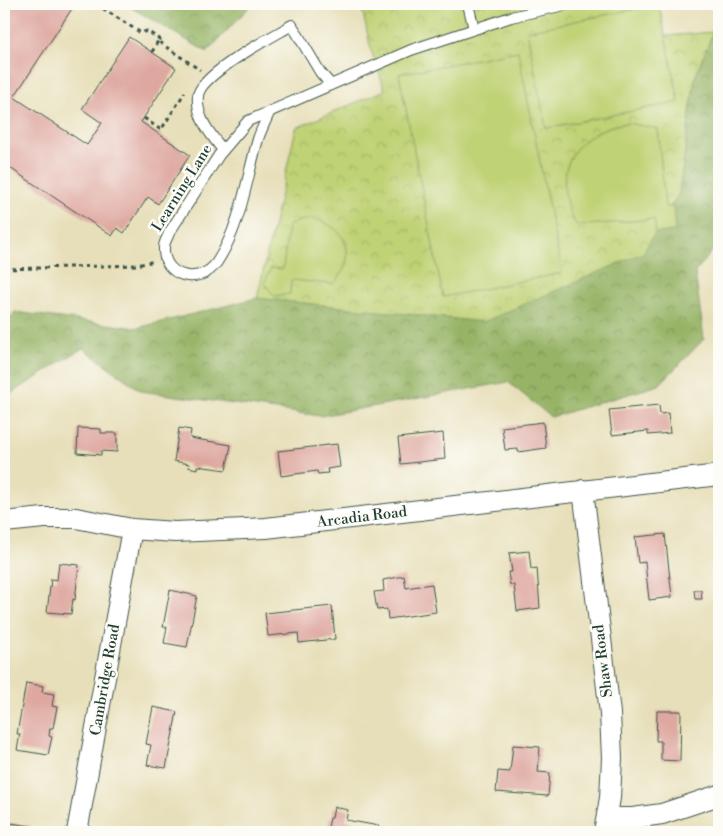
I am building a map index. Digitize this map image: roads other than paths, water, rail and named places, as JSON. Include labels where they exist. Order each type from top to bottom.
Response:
[{"type":"street","name":"Arcadia Road","points":[[4,522],[44,518],[76,518],[132,529],[175,532],[266,528],[719,475]]},
{"type":"street","name":"Shaw Road","points":[[583,490],[610,713],[612,758],[610,798],[606,825]]},
{"type":"street","name":"Cambridge Road","points":[[77,832],[132,529]]},
{"type":"street","points":[[606,825],[633,818],[662,814],[719,795]]},
{"type":"lane","points":[[468,4],[474,29]]},
{"type":"lane","name":"Learning Lane","points":[[270,111],[259,137],[242,204],[217,262],[208,273],[195,277],[174,271],[165,259],[164,246],[170,233],[223,150],[248,121],[270,111],[411,50],[512,17],[569,4]]},
{"type":"lane","points":[[223,150],[204,125],[198,94],[212,76],[224,67],[292,25],[330,85]]}]
